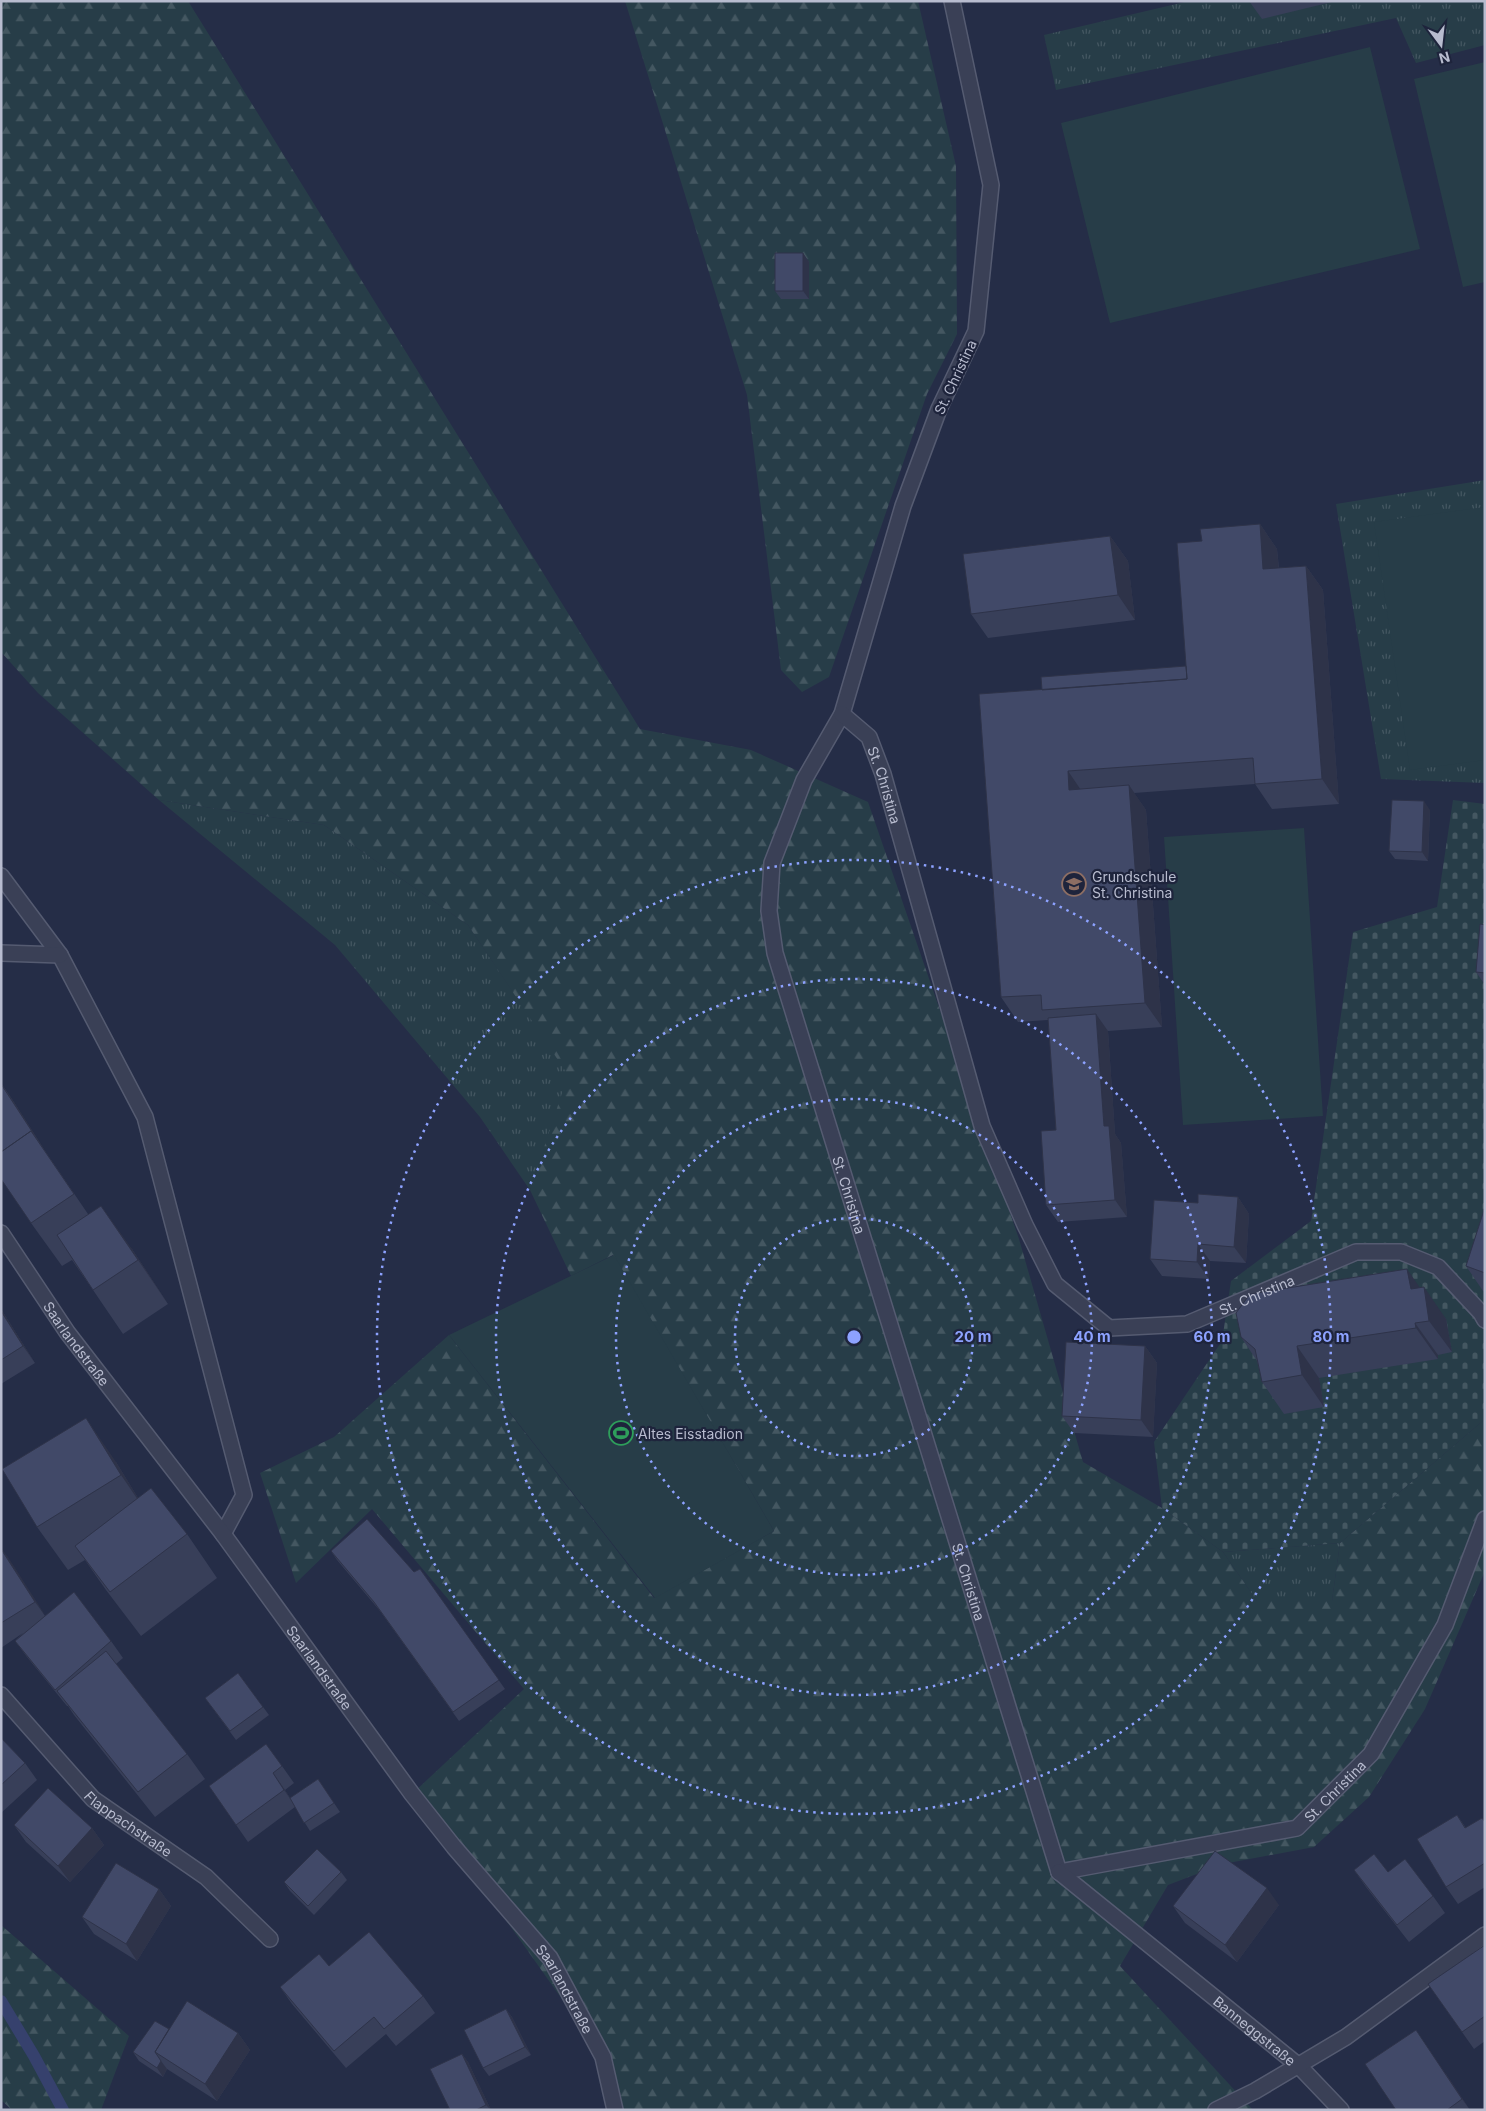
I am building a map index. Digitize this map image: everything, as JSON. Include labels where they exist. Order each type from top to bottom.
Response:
[{"type":"street","name":"St. Christina","points":[[953,1],[991,184],[976,332],[939,409],[904,506],[842,714],[804,780],[772,863],[769,911],[775,953],[1059,1872],[1297,1828],[1371,1754],[1445,1624],[1485,1519]]},
{"type":"street","name":"St. Christina","points":[[842,714],[869,737],[876,755],[982,1126],[1025,1224],[1056,1284],[1109,1328],[1186,1324],[1356,1252],[1401,1252],[1438,1267],[1481,1313],[1485,1320]]},
{"type":"street","points":[[1,876],[60,955],[145,1117],[244,1495],[223,1534]]},
{"type":"street","points":[[1,953],[60,955]]},
{"type":"street","name":"Saarlandstraße","points":[[1,1233],[67,1332],[223,1534],[412,1794],[454,1847],[550,1958],[603,2057],[616,2110]]},
{"type":"street","name":"Flappachstraße","points":[[1,1695],[93,1799],[206,1877],[270,1939]]},
{"type":"street","name":"Banneggstraße","points":[[1059,1872],[1299,2066],[1346,2037],[1485,1935]]},
{"type":"street","points":[[1216,2110],[1299,2066],[1341,2110]]},
{"type":"green space","points":[[1,1],[188,1],[640,729],[751,750],[868,802],[1019,1239],[1083,1462],[1162,1508],[1223,1552],[1257,1601],[1332,1601],[1340,1543],[1485,1419],[1485,1571],[1425,1709],[1369,1797],[1314,1847],[1223,1864],[1168,1885],[1120,1966],[1253,2110],[615,2110],[603,2057],[454,1847],[412,1794],[524,1689],[372,1509],[296,1583],[260,1473],[334,1437],[449,1335],[654,1598],[774,1531],[613,1255],[571,1276],[530,1190],[568,1075],[468,925],[324,825],[159,800],[38,693],[1,652]]},
{"type":"green space","points":[[625,1],[918,1],[956,166],[957,334],[927,394],[829,677],[802,692],[781,670],[747,395]]},
{"type":"green space","points":[[1189,1],[1485,1],[1485,45],[1416,63],[1396,18],[1056,90],[1044,35]]},
{"type":"green space","points":[[1370,47],[1420,249],[1110,323],[1061,123]]},
{"type":"green space","points":[[1485,62],[1485,282],[1463,287],[1414,79]]},
{"type":"green space","points":[[1485,480],[1485,783],[1381,779],[1336,504]]},
{"type":"green space","points":[[1485,507],[1485,760],[1410,770],[1374,522]]},
{"type":"green space","points":[[159,800],[324,825],[468,925],[569,1075],[530,1190],[480,1117],[335,945]]},
{"type":"green space","points":[[1453,800],[1485,804],[1485,1419],[1340,1543],[1223,1552],[1162,1508],[1154,1442],[1222,1341],[1231,1281],[1311,1221],[1353,932],[1437,907]]},
{"type":"green space","points":[[1304,828],[1323,1116],[1183,1125],[1164,837]]},
{"type":"green space","name":"Altes Eisstadion","points":[[614,1255],[774,1531],[655,1598],[449,1335]]},
{"type":"green space","points":[[1340,1543],[1332,1601],[1257,1601],[1223,1552]]},
{"type":"green space","points":[[1,1925],[129,2036],[101,2110],[12,2110],[1,2100]]},
{"type":"building","points":[[775,253],[803,253],[803,291],[775,291]]},
{"type":"building","points":[[1260,524],[1263,569],[1306,566],[1322,779],[1255,784],[1253,758],[1068,771],[1069,790],[1129,785],[1145,1003],[1042,1010],[1041,995],[1001,997],[979,694],[1187,679],[1177,543],[1202,541],[1200,529]]},
{"type":"building","points":[[1110,536],[1118,595],[971,614],[963,554]]},
{"type":"building","points":[[1186,666],[1187,679],[1042,690],[1041,677]]},
{"type":"building","points":[[1392,800],[1424,801],[1422,852],[1389,851]]},
{"type":"building","points":[[1480,924],[1485,925],[1485,973],[1476,972]]},
{"type":"building","points":[[1096,1014],[1104,1126],[1109,1126],[1115,1200],[1046,1205],[1041,1131],[1056,1130],[1048,1018]]},
{"type":"building","points":[[1,1084],[33,1133],[31,1131],[1,1152]]},
{"type":"building","points":[[31,1131],[74,1194],[31,1223],[1,1179],[1,1152]]},
{"type":"building","points":[[1198,1194],[1238,1197],[1234,1247],[1198,1244],[1197,1262],[1150,1259],[1154,1200],[1198,1203]]},
{"type":"building","points":[[101,1206],[138,1260],[93,1290],[57,1235]]},
{"type":"building","points":[[1485,1207],[1485,1273],[1466,1266]]},
{"type":"building","points":[[1407,1269],[1411,1289],[1424,1287],[1429,1321],[1415,1323],[1416,1328],[1297,1346],[1302,1375],[1262,1382],[1255,1349],[1241,1337],[1236,1313],[1250,1294]]},
{"type":"building","points":[[1,1311],[23,1346],[1,1360]]},
{"type":"building","points":[[1066,1342],[1145,1346],[1141,1420],[1062,1416]]},
{"type":"building","points":[[86,1418],[121,1475],[37,1527],[2,1469]]},
{"type":"building","points":[[151,1488],[187,1534],[110,1592],[75,1546]]},
{"type":"building","points":[[367,1519],[414,1572],[420,1569],[499,1680],[453,1712],[374,1602],[331,1551]]},
{"type":"building","points":[[1,1549],[35,1602],[1,1623]]},
{"type":"building","points":[[74,1592],[111,1641],[55,1690],[15,1641]]},
{"type":"building","points":[[106,1651],[187,1754],[138,1792],[57,1691]]},
{"type":"building","points":[[238,1673],[263,1707],[230,1731],[205,1698]]},
{"type":"building","points":[[1,1738],[25,1763],[1,1785]]},
{"type":"building","points":[[266,1744],[282,1766],[273,1773],[284,1790],[236,1825],[209,1786]]},
{"type":"building","points":[[318,1779],[334,1803],[304,1823],[290,1798]]},
{"type":"building","points":[[48,1788],[92,1828],[58,1866],[14,1825]]},
{"type":"building","points":[[1457,1815],[1465,1828],[1482,1818],[1485,1822],[1485,1863],[1446,1887],[1417,1839]]},
{"type":"building","points":[[317,1849],[341,1872],[308,1906],[284,1882]]},
{"type":"building","points":[[1215,1851],[1267,1888],[1225,1945],[1173,1906]]},
{"type":"building","points":[[1374,1854],[1388,1872],[1405,1859],[1433,1896],[1397,1925],[1354,1870]]},
{"type":"building","points":[[116,1863],[159,1889],[126,1944],[82,1917]]},
{"type":"building","points":[[369,1932],[423,1996],[384,2029],[374,2017],[334,2051],[280,1987],[319,1954],[329,1966]]},
{"type":"building","points":[[1485,1945],[1485,2016],[1462,2032],[1428,1984]]},
{"type":"building","points":[[187,2001],[238,2033],[205,2084],[155,2052]]},
{"type":"building","points":[[506,2009],[525,2047],[483,2068],[464,2030]]},
{"type":"building","points":[[155,2021],[169,2029],[155,2052],[161,2061],[157,2068],[133,2052]]},
{"type":"building","points":[[1416,2030],[1462,2099],[1447,2110],[1396,2110],[1365,2064]]},
{"type":"building","points":[[462,2054],[486,2105],[476,2110],[450,2110],[430,2069]]},
{"type":"waterway","points":[[1,2001],[63,2110]]},
{"type":"place","name":"Grundschule St. Christina","points":[[1074,884]]},
{"type":"place","name":"Altes Eisstadion","points":[[621,1433]]}]
